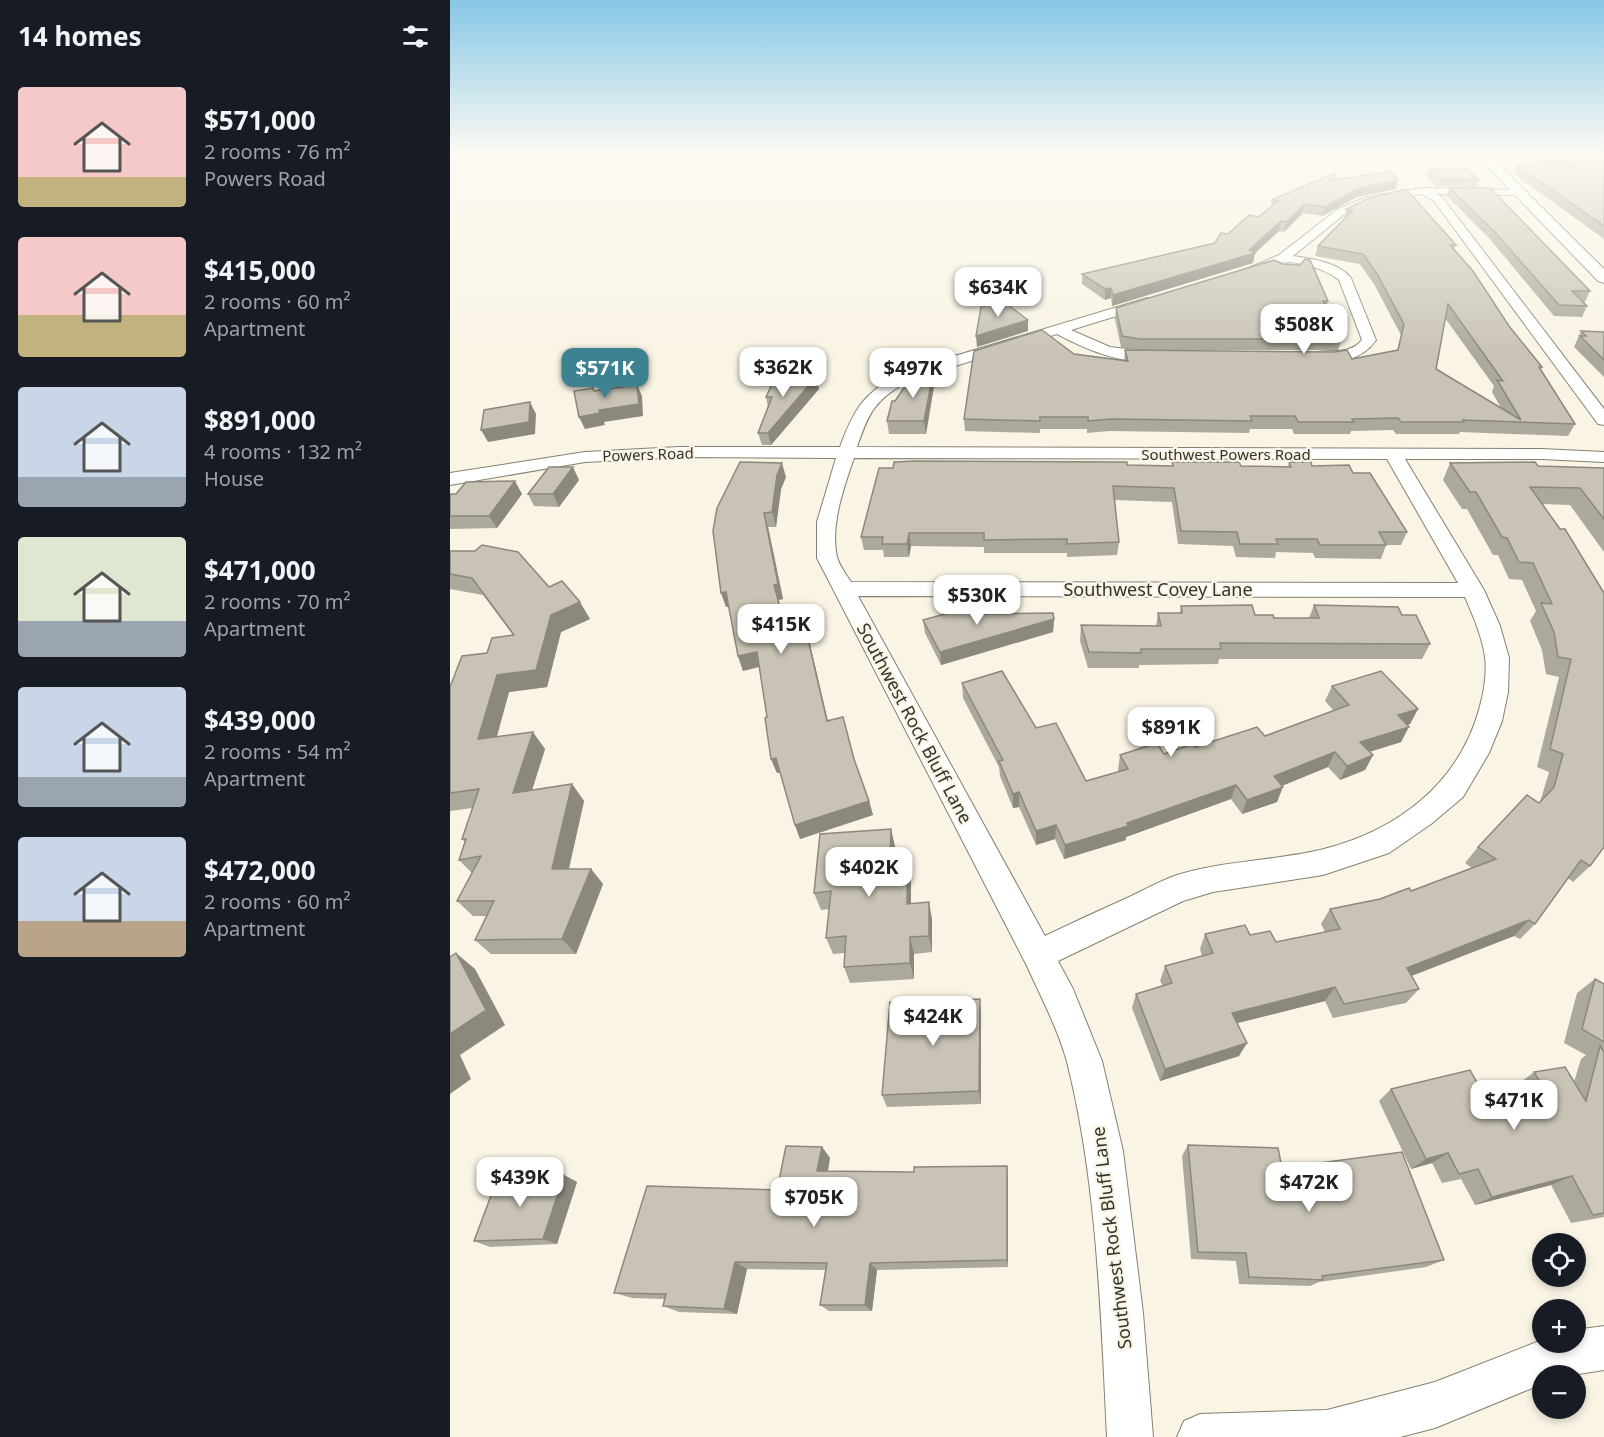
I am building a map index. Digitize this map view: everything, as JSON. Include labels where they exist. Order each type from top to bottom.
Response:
[{"type":"street","points":[[1235,275],[1283,258],[1329,221]]},
{"type":"street","points":[[1455,221],[1604,420]]},
{"type":"street","points":[[1546,221],[1603,277]]},
{"type":"street","points":[[1283,258],[1341,274],[1345,278],[1369,340],[1359,351],[1332,357],[1298,357]]},
{"type":"street","name":"Southwest Rock Bluff Lane","points":[[1130,1437],[1122,1312],[1104,1151],[1084,1061],[1061,1001],[1038,955],[843,589],[828,558],[825,537],[827,519],[860,417],[866,406],[892,383],[910,374],[1158,299]]},
{"type":"street","points":[[1059,329],[1108,353],[1173,356]]},
{"type":"street","name":"Southwest Powers Road","points":[[848,452],[1541,454],[1604,457]]},
{"type":"street","name":"Powers Road","points":[[450,479],[544,462],[631,453],[848,452]]},
{"type":"street","points":[[1038,955],[1177,890],[1213,879],[1323,862],[1379,844],[1421,816],[1453,789],[1476,753],[1489,721],[1494,701],[1497,658],[1489,626],[1473,590],[1394,454]]},
{"type":"street","name":"Southwest Covey Lane","points":[[843,589],[1473,590]]},
{"type":"street","points":[[1200,1437],[1327,1433],[1435,1405],[1562,1354],[1604,1348]]},
{"type":"building","points":[[1242,221],[1281,221],[1249,250],[1255,253],[1113,295],[1111,288],[1105,289],[1082,274],[1215,243],[1221,233],[1228,234]]},
{"type":"building","points":[[1342,221],[1435,221],[1456,245],[1450,245],[1473,271],[1509,326],[1542,367],[1539,367],[1575,424],[1463,420],[1464,422],[1401,422],[1398,418],[1352,419],[1354,422],[1298,422],[1295,416],[1250,416],[1252,421],[1110,419],[1088,421],[1088,417],[1040,417],[1040,421],[964,419],[974,351],[1042,330],[1074,354],[1128,361],[1125,350],[1335,352],[1347,350],[1352,359],[1398,350],[1404,324],[1377,274],[1363,254],[1318,246]],"holes":[[[1448,304],[1503,381],[1497,380],[1521,420],[1436,369]]]},
{"type":"building","points":[[1484,221],[1522,221],[1590,291],[1572,291],[1587,306],[1559,305]]},
{"type":"building","points":[[1305,259],[1310,260],[1328,301],[1323,301],[1342,339],[1140,339],[1122,336],[1116,308],[1274,260],[1283,264],[1300,265]]},
{"type":"building","points":[[1003,301],[1028,320],[976,336],[981,307]]},
{"type":"building","points":[[1581,331],[1604,332],[1604,360],[1580,336],[1586,336]]},
{"type":"building","points":[[935,363],[924,421],[887,421],[892,401],[895,401],[906,385],[913,385],[925,366]]},
{"type":"building","points":[[777,374],[816,377],[768,433],[758,433],[772,397],[766,397]]},
{"type":"building","points":[[637,385],[639,404],[599,410],[600,413],[579,417],[574,391],[593,388],[594,391]]},
{"type":"building","points":[[530,402],[529,422],[481,430],[484,410]]},
{"type":"building","points":[[740,462],[782,463],[777,475],[772,512],[764,513],[778,584],[774,585],[785,626],[804,622],[827,721],[843,717],[854,759],[869,801],[795,825],[776,758],[771,759],[757,652],[738,656],[726,592],[721,593],[713,531],[717,508]]},
{"type":"building","points":[[894,462],[1127,462],[1127,465],[1173,466],[1172,462],[1239,462],[1241,466],[1291,467],[1289,462],[1311,462],[1312,466],[1349,465],[1353,473],[1370,473],[1407,532],[1379,532],[1386,545],[1320,545],[1317,539],[1276,539],[1278,544],[1240,544],[1237,532],[1181,531],[1174,488],[1113,486],[1119,542],[1067,544],[1067,539],[984,540],[984,533],[909,533],[907,544],[882,544],[883,537],[861,537],[879,468],[893,468]]},
{"type":"building","points":[[1535,462],[1538,466],[1604,468],[1604,519],[1580,488],[1530,487],[1560,529],[1565,529],[1604,593],[1604,847],[1590,866],[1581,860],[1535,924],[1529,920],[1407,968],[1419,989],[1344,1004],[1335,987],[1232,1013],[1247,1043],[1165,1069],[1136,994],[1172,983],[1165,966],[1213,953],[1205,934],[1245,925],[1250,935],[1270,931],[1276,942],[1340,929],[1330,909],[1380,899],[1409,888],[1411,891],[1496,859],[1478,847],[1527,795],[1539,803],[1554,787],[1563,754],[1550,749],[1571,659],[1558,657],[1554,632],[1541,603],[1552,604],[1533,563],[1519,562],[1507,538],[1502,537],[1476,492],[1470,492],[1450,463]]},
{"type":"building","points":[[549,467],[573,467],[553,494],[528,494]]},
{"type":"building","points":[[515,481],[489,516],[450,516],[450,494],[456,494],[466,482]]},
{"type":"building","points":[[482,545],[518,552],[549,587],[562,581],[580,602],[551,615],[536,670],[497,675],[478,739],[533,732],[513,793],[572,784],[552,869],[591,869],[562,939],[475,940],[494,901],[457,901],[481,856],[459,860],[466,839],[462,839],[479,789],[450,793],[450,687],[462,656],[487,653],[492,638],[514,635],[472,578],[450,574],[450,551],[475,551]]},
{"type":"building","points":[[978,605],[983,614],[1053,613],[1054,619],[940,652],[923,620]]},
{"type":"building","points":[[1252,605],[1255,615],[1273,615],[1274,618],[1319,618],[1314,605],[1398,607],[1402,615],[1416,615],[1430,644],[1220,643],[1221,649],[1141,649],[1141,653],[1089,652],[1081,625],[1161,626],[1158,613],[1182,613],[1181,606]]},
{"type":"building","points":[[1002,671],[1036,728],[1056,723],[1086,781],[1128,769],[1120,755],[1157,743],[1164,754],[1193,744],[1195,747],[1257,727],[1265,736],[1349,705],[1332,686],[1381,671],[1418,709],[1398,715],[1409,727],[1360,742],[1373,755],[1347,766],[1335,752],[1274,776],[1283,787],[1247,800],[1236,785],[1127,823],[1128,826],[1065,845],[1056,825],[1036,831],[1019,792],[1013,794],[999,761],[1003,760],[962,683]]},
{"type":"building","points":[[891,829],[890,855],[908,853],[907,904],[929,902],[929,936],[910,937],[910,963],[844,967],[846,936],[826,938],[831,891],[814,893],[820,834]]},
{"type":"building","points":[[456,953],[486,1010],[450,1034],[450,957]]},
{"type":"building","points":[[1595,979],[1604,984],[1604,1042],[1582,1029]]},
{"type":"building","points":[[980,999],[979,1091],[882,1095],[890,1002]]},
{"type":"building","points":[[1600,1046],[1604,1052],[1604,1213],[1593,1215],[1572,1176],[1492,1197],[1478,1169],[1459,1174],[1448,1153],[1426,1159],[1391,1089],[1470,1070],[1491,1107],[1548,1096],[1534,1072],[1565,1067],[1586,1101]]},
{"type":"building","points":[[1188,1145],[1278,1148],[1282,1168],[1402,1152],[1444,1260],[1322,1276],[1323,1280],[1249,1277],[1246,1253],[1198,1252]]},
{"type":"building","points":[[786,1146],[822,1147],[817,1171],[914,1172],[914,1167],[1007,1166],[1007,1260],[870,1263],[865,1305],[820,1305],[827,1263],[735,1262],[724,1309],[663,1306],[666,1294],[614,1293],[647,1186],[777,1190]]},
{"type":"building","points":[[564,1175],[543,1239],[474,1241],[498,1177]]}]
